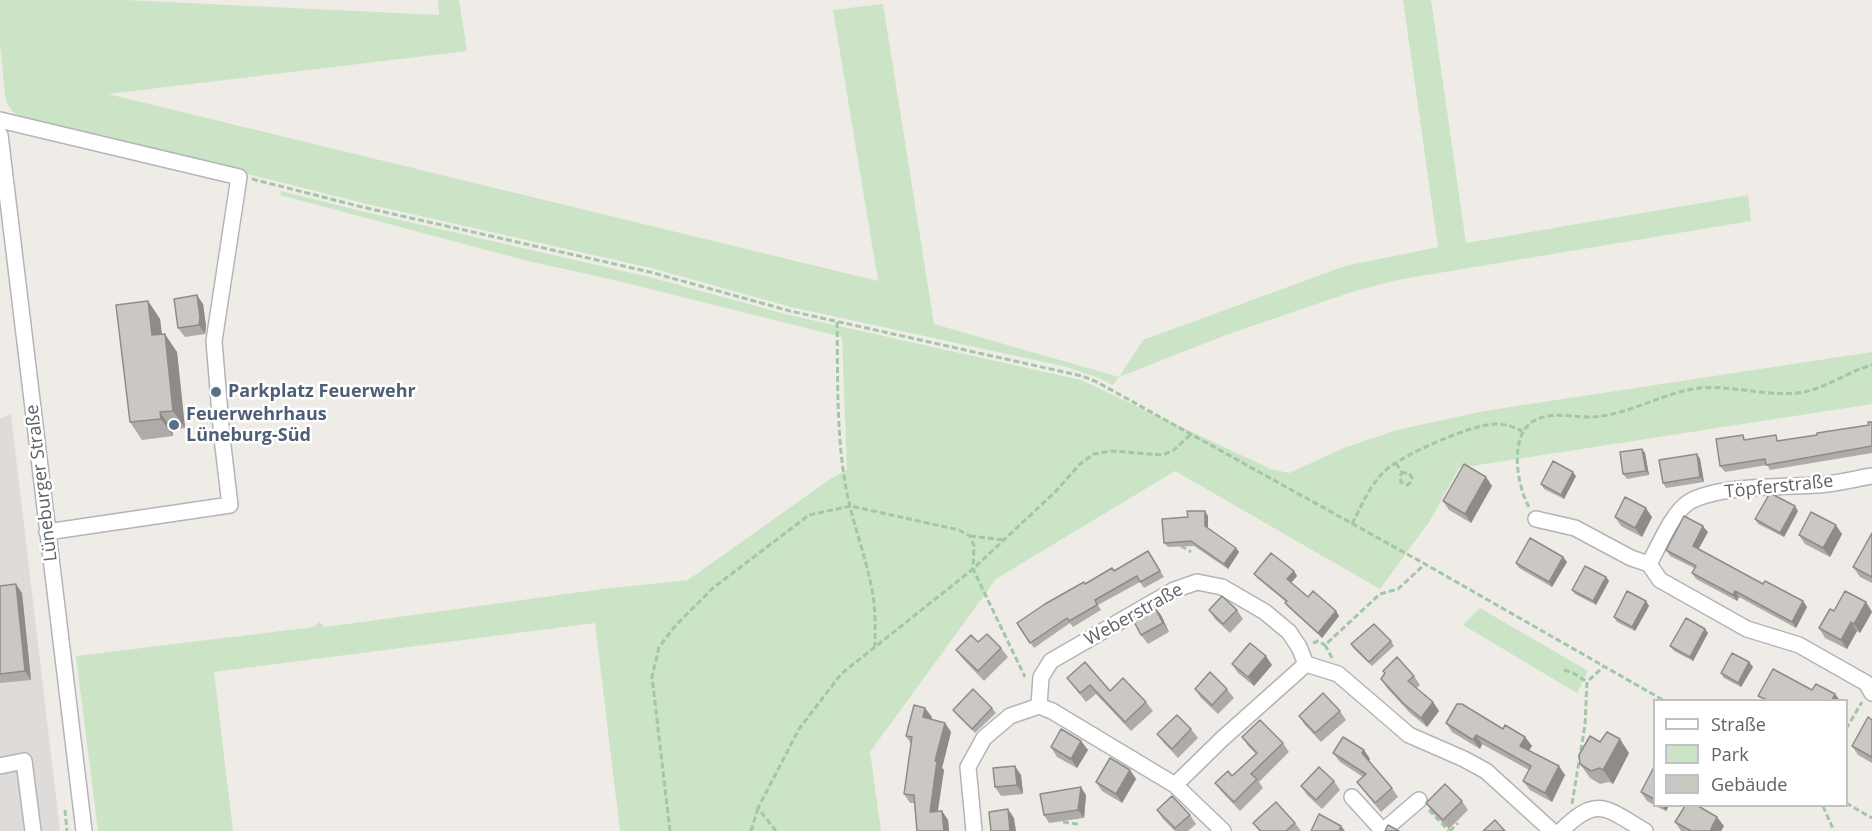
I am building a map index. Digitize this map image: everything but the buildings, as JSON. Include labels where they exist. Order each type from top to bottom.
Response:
[{"type":"street","points":[[0,120],[239,177],[214,341],[230,505],[47,532]]},
{"type":"street","name":"Lüneburger Straße","points":[[0,135],[84,831]]},
{"type":"street","name":"Töpferstraße","points":[[1649,564],[1676,516],[1689,503],[1709,494],[1762,486],[1820,485],[1872,476]]},
{"type":"street","points":[[1536,519],[1575,528],[1631,558],[1649,564],[1660,580],[1747,629],[1799,645],[1870,683]]},
{"type":"street","name":"Weberstraße","points":[[1039,706],[1041,677],[1051,661],[1174,590],[1197,582],[1222,587],[1265,612],[1289,632],[1306,664]]},
{"type":"street","points":[[1175,785],[1306,664],[1338,674],[1409,735],[1486,771],[1552,831]]},
{"type":"street","points":[[974,831],[968,767],[984,738],[1010,716],[1039,706],[1052,711],[1175,785],[1223,831]]},
{"type":"street","points":[[0,766],[24,761],[33,831]]},
{"type":"street","points":[[1352,797],[1384,831],[1419,800]]},
{"type":"street","points":[[1561,831],[1582,812],[1592,809],[1610,811],[1645,831]]},
{"type":"path","points":[[239,177],[650,272],[790,311],[1097,381],[1661,699]]},
{"type":"path","points":[[837,321],[839,423],[844,473],[872,590],[876,615],[875,647]]},
{"type":"path","points":[[1524,498],[1517,453],[1522,431],[1532,421],[1546,416],[1595,417],[1623,411],[1691,389],[1756,393],[1805,392],[1854,370],[1872,365]]},
{"type":"path","points":[[1352,524],[1374,482],[1396,463],[1468,429],[1495,424],[1510,425],[1522,431]]},
{"type":"path","points":[[751,831],[758,808],[798,729],[841,674],[973,569],[1055,492],[1080,464],[1094,454],[1112,451],[1162,455],[1174,450],[1192,433]]},
{"type":"path","points":[[1396,463],[1402,473],[1401,482],[1407,485],[1410,483],[1411,475],[1408,472],[1402,473]]},
{"type":"path","points":[[670,831],[652,677],[659,647],[676,625],[713,588],[810,515],[851,506],[959,530],[970,536],[1004,540]]},
{"type":"path","points":[[970,536],[974,546],[973,569],[1028,682]]},
{"type":"path","points":[[1181,546],[1191,552]]},
{"type":"path","points":[[1338,674],[1325,645],[1380,594],[1398,589],[1425,564]]},
{"type":"path","points":[[1582,812],[1572,805],[1585,724],[1587,682],[1603,667]]},
{"type":"path","points":[[1564,670],[1587,682]]},
{"type":"path","points":[[1848,726],[1863,702],[1870,683]]},
{"type":"path","points":[[1419,800],[1449,831],[1458,823]]},
{"type":"path","points":[[1848,805],[1872,818]]},
{"type":"path","points":[[1822,807],[1834,831]]},
{"type":"path","points":[[758,808],[776,831]]},
{"type":"path","points":[[1063,822],[1078,824]]},
{"type":"shaded area","points":[[11,414],[60,831],[0,831],[0,419]]},
{"type":"green space","points":[[0,0],[125,0],[439,15],[438,0],[459,0],[467,51],[108,94],[878,281],[833,10],[883,4],[934,324],[1119,377],[1113,385],[1067,367],[791,307],[651,268],[363,203],[22,117],[13,112],[6,102],[0,46]]},
{"type":"green space","points":[[1403,0],[1431,0],[1466,243],[1748,195],[1751,221],[1397,280],[1352,292],[1226,335],[1119,377],[1143,340],[1345,266],[1438,247]]},
{"type":"green space","points":[[281,191],[649,277],[789,315],[1081,380],[1271,469],[1289,473],[1344,448],[1397,430],[1484,411],[1872,352],[1872,404],[1459,468],[1429,522],[1380,589],[1175,471],[996,579],[870,752],[881,831],[620,831],[595,623],[214,672],[233,831],[98,831],[76,656],[314,627],[319,622],[325,627],[603,589],[688,580],[830,479],[847,470],[842,337],[524,260],[280,195]]},
{"type":"green space","points":[[1480,608],[1588,671],[1577,693],[1463,625]]},
{"type":"place","name":"Parkplatz Feuerwehr","points":[[216,392]]},
{"type":"place","name":"Feuerwehrhaus Lüneburg-Süd","points":[[174,425]]}]
